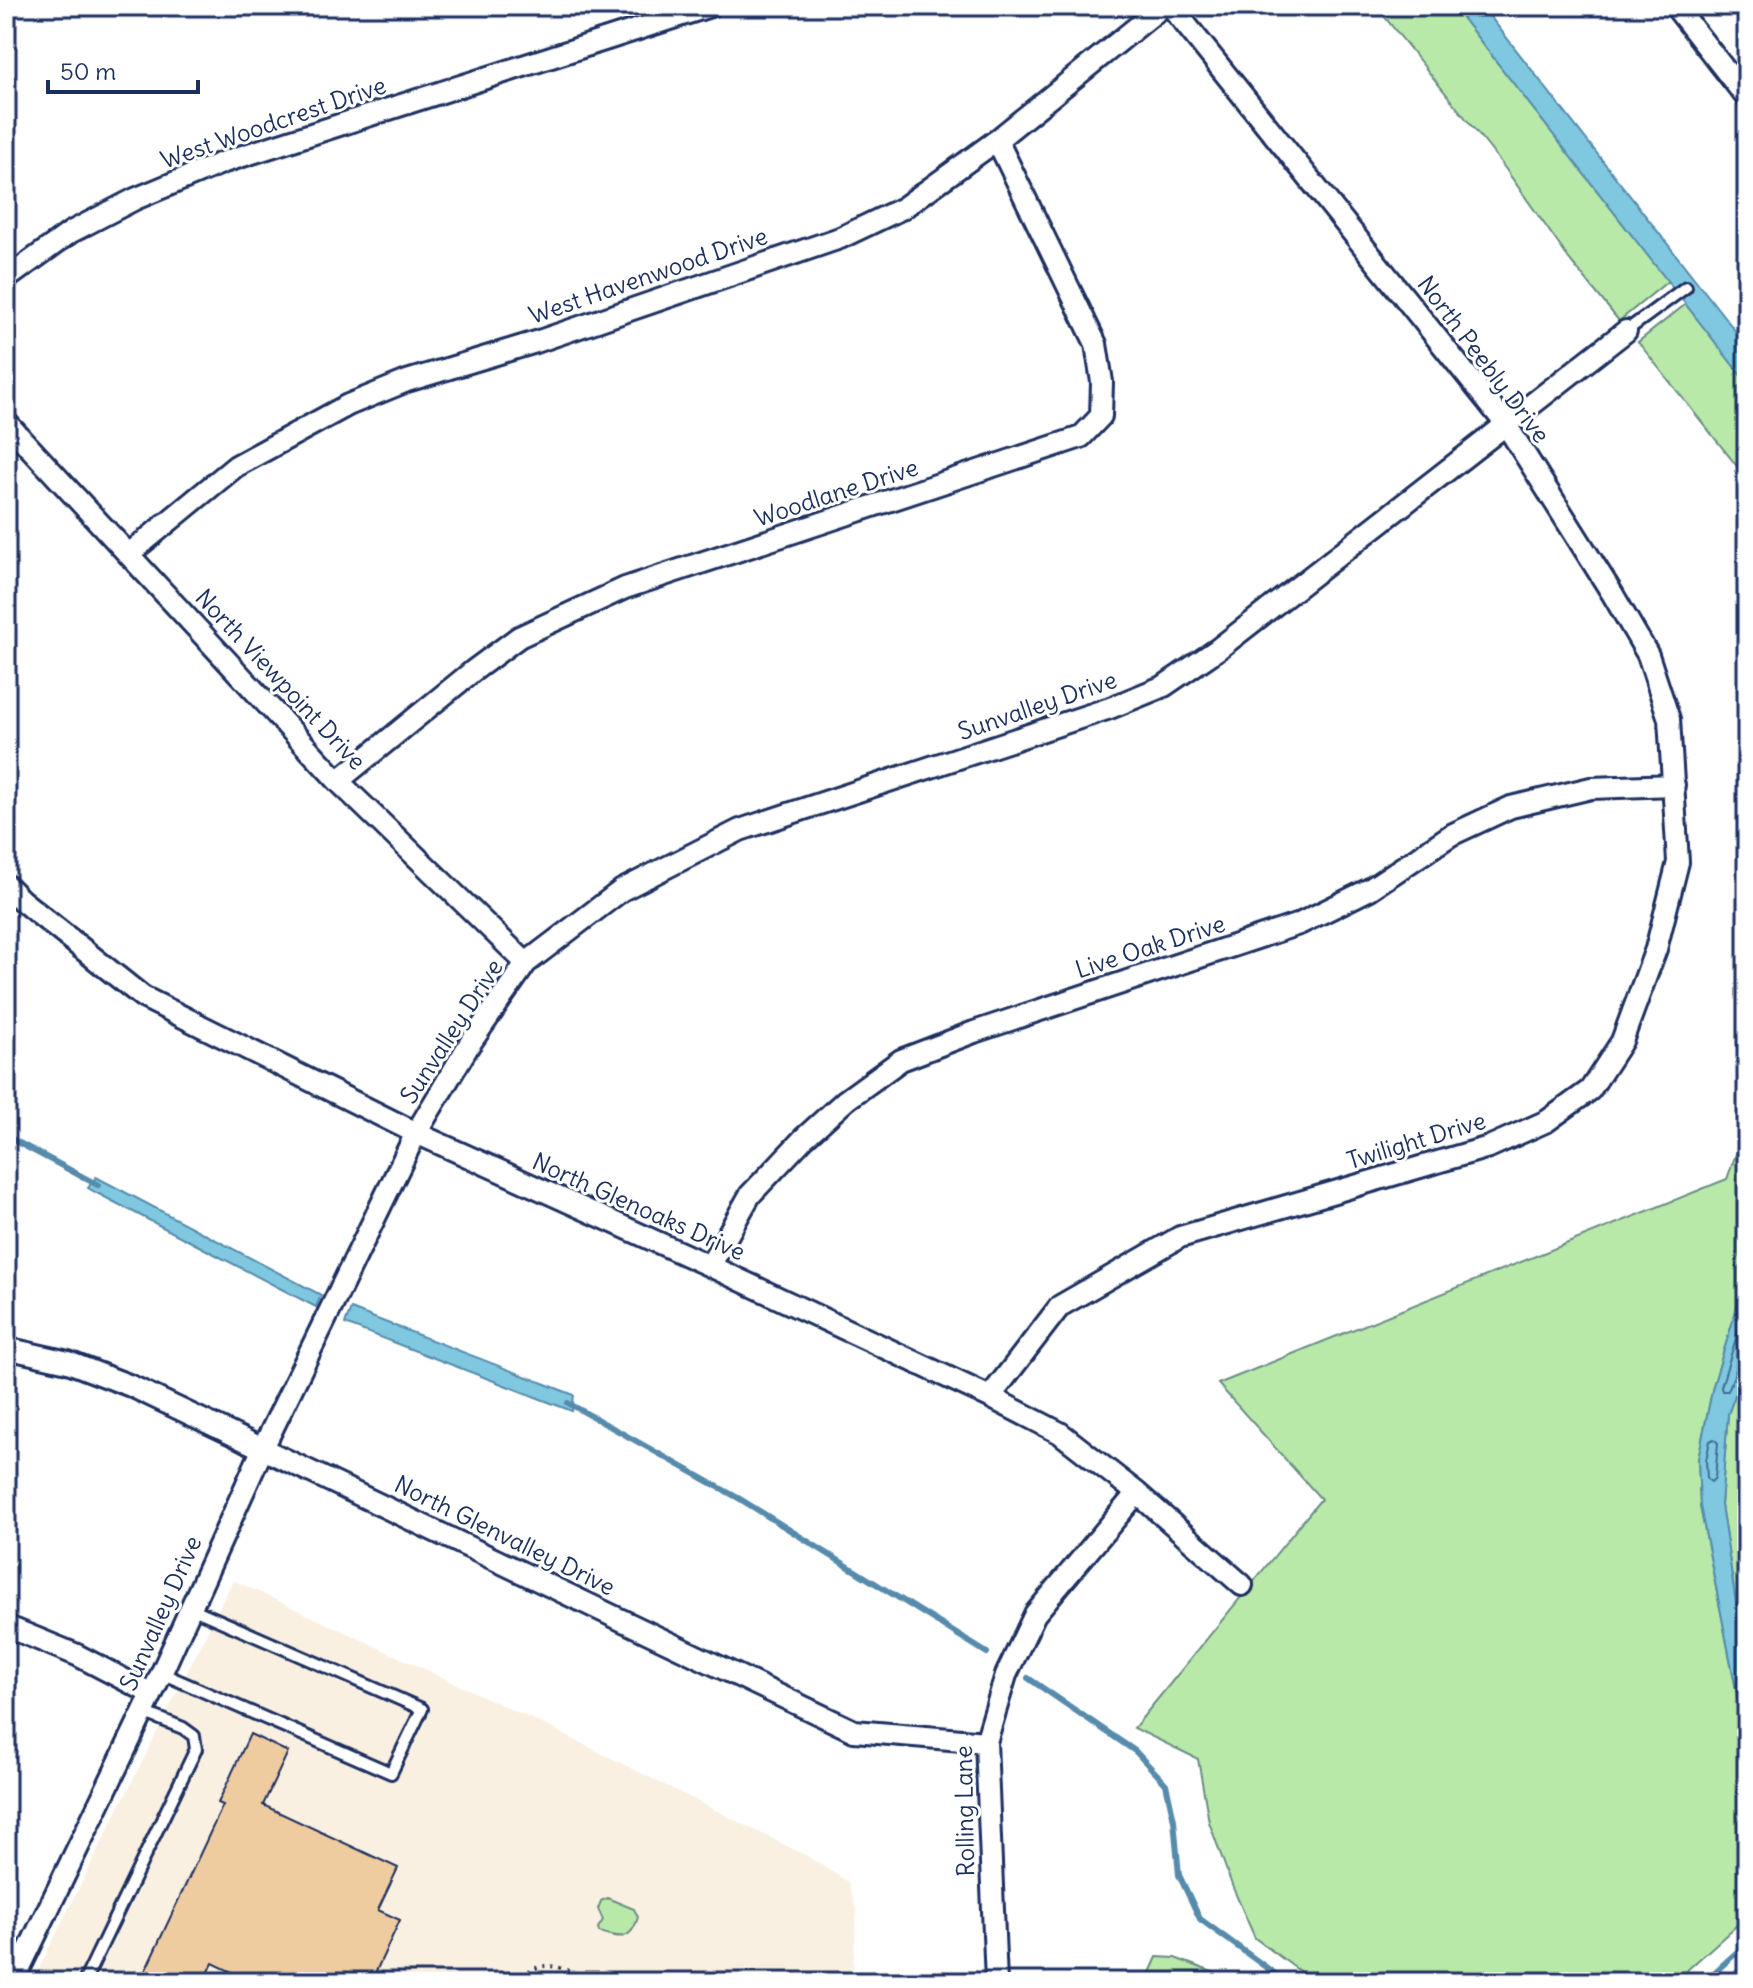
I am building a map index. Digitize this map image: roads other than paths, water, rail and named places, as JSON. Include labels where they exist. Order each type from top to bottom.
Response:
[{"type":"street","name":"West Woodcrest Drive","points":[[6,279],[71,232],[135,199],[224,162],[710,6]]},
{"type":"street","name":"West Havenwood Drive","points":[[129,554],[236,466],[348,405],[407,381],[536,342],[840,238],[903,208],[997,140],[1163,6]]},
{"type":"street","name":"North Peebly Drive","points":[[1171,6],[1505,423],[1648,655],[1669,719],[1674,785]]},
{"type":"street","points":[[1675,6],[1747,98]]},
{"type":"street","name":"Woodlane Drive","points":[[338,781],[519,637],[572,612],[625,588],[1081,437],[1101,416],[1102,382],[1096,344],[997,140]]},
{"type":"street","name":"Sunvalley Drive","points":[[13,1982],[15,1952],[147,1703],[263,1448],[416,1133],[469,1045],[526,963],[622,890],[740,830],[1031,736],[1164,686],[1218,649],[1626,331]]},
{"type":"street","name":"North Viewpoint Drive","points":[[6,422],[338,781],[526,963]]},
{"type":"street","name":"Live Oak Drive","points":[[710,1266],[750,1195],[846,1100],[901,1060],[974,1032],[1299,924],[1370,889],[1451,835],[1511,807],[1591,788],[1674,785]]},
{"type":"street","name":"Twilight Drive","points":[[990,1397],[1060,1306],[1180,1237],[1489,1147],[1547,1121],[1590,1090],[1622,1041],[1656,949],[1678,862],[1674,785]]},
{"type":"street","name":"North Glenoaks Drive","points":[[6,885],[143,997],[416,1133],[710,1266],[1060,1433],[1137,1493],[1242,1585]]},
{"type":"street","name":"North Glenvalley Drive","points":[[6,1348],[68,1362],[131,1386],[854,1731],[986,1742]]},
{"type":"street","name":"Rolling Lane","points":[[996,1982],[986,1742],[1006,1675],[1035,1614],[1137,1493]]},
{"type":"street","points":[[6,1626],[77,1655],[147,1703]]},
{"type":"lane","points":[[1626,331],[1686,287]]},
{"type":"lane","points":[[161,1673],[391,1773],[422,1709],[191,1608]]},
{"type":"lane","points":[[84,1982],[196,1749],[194,1736],[147,1703]]},
{"type":"water","points":[[1453,6],[1482,6],[1747,346],[1747,383]]},
{"type":"water","points":[[96,1177],[321,1295],[316,1307],[88,1188]]},
{"type":"water","points":[[1747,1275],[1747,1363],[1728,1414],[1721,1505],[1747,1652],[1747,1745],[1700,1506],[1698,1459],[1713,1386]]},
{"type":"water","points":[[351,1309],[574,1395],[572,1411],[345,1324]]},
{"type":"waterway","points":[[6,1136],[98,1185]]},
{"type":"waterway","points":[[568,1403],[740,1499],[987,1653]]},
{"type":"waterway","points":[[1028,1678],[1135,1751],[1166,1784],[1174,1820],[1179,1875],[1200,1919],[1286,1982]]},
{"type":"waterway","points":[[1704,1982],[1747,1943]]}]
